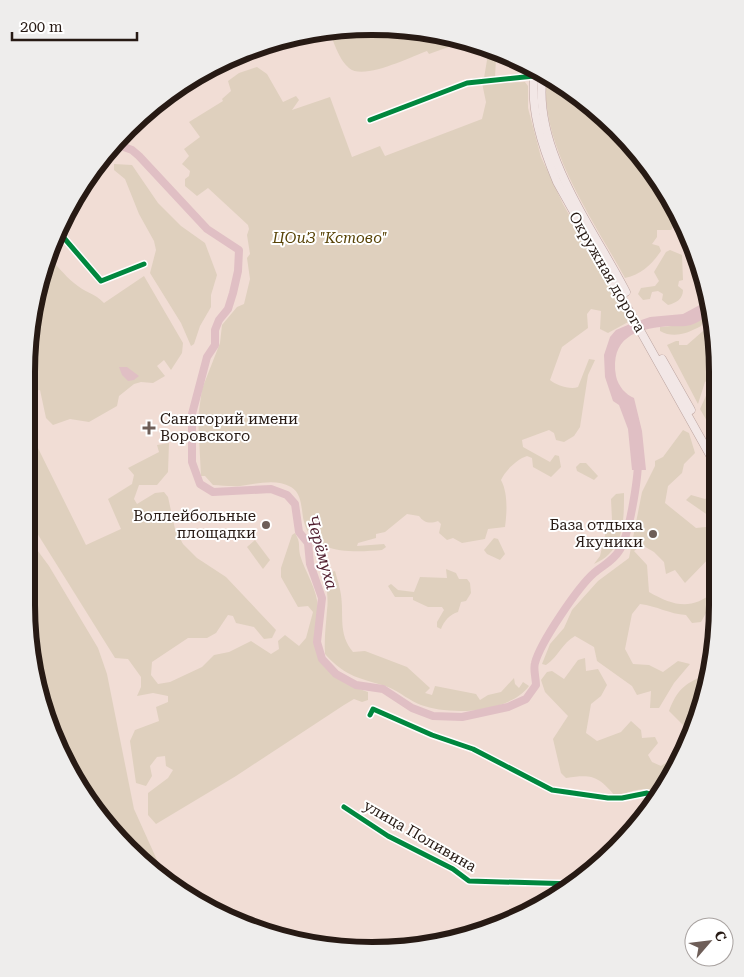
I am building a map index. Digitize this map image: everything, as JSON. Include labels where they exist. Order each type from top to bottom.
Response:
[{"type":"main road","name":"Окружная дорога","points":[[535,77],[534,106],[546,155],[572,210],[630,304]]},
{"type":"main road","name":"Окружная дорога","points":[[543,81],[542,101],[553,152],[567,184],[709,453]]},
{"type":"main road","name":"Окружная дорога","points":[[652,347],[709,443]]},
{"type":"street","points":[[370,120],[467,83],[529,74]]},
{"type":"street","points":[[64,237],[101,280],[144,264]]},
{"type":"street","points":[[370,715],[373,709],[432,735],[474,749],[552,790],[608,798],[622,798],[647,793],[650,794]]},
{"type":"street","name":"улица Поливина","points":[[344,807],[388,836],[452,869],[469,881],[561,884]]},
{"type":"green space","points":[[372,35],[394,36],[454,45],[429,54],[427,51],[387,67],[365,72],[356,71],[345,65],[332,38]]},
{"type":"green space","points":[[488,56],[496,59],[495,78],[484,78]]},
{"type":"green space","name":"ЦОиЗ \"Кстово\"","points":[[257,67],[267,74],[283,102],[296,96],[299,100],[292,110],[330,97],[352,157],[380,146],[385,156],[482,119],[486,102],[482,83],[525,82],[528,86],[528,108],[541,157],[563,204],[630,321],[608,333],[600,329],[601,311],[591,309],[587,314],[588,328],[562,347],[550,380],[559,385],[571,388],[578,387],[589,359],[595,360],[588,375],[580,427],[574,436],[564,442],[556,440],[554,433],[549,430],[522,440],[523,447],[550,462],[555,455],[559,456],[561,467],[551,477],[533,467],[532,458],[527,456],[512,466],[501,480],[506,497],[505,527],[488,529],[485,539],[462,543],[453,538],[447,540],[439,533],[441,524],[438,521],[427,522],[419,516],[407,514],[385,532],[376,534],[376,538],[358,543],[357,546],[384,544],[386,547],[382,550],[337,550],[316,541],[309,533],[304,522],[300,498],[291,487],[272,482],[237,486],[213,485],[205,476],[201,476],[198,418],[202,389],[220,343],[222,325],[237,307],[244,304],[250,279],[247,258],[250,254],[247,235],[249,229],[248,225],[208,188],[197,196],[185,186],[185,179],[189,176],[190,171],[182,164],[189,156],[184,149],[200,137],[189,122],[223,101],[222,99],[231,91],[228,81],[239,73]]},
{"type":"green space","points":[[547,84],[577,105],[610,134],[652,185],[674,223],[671,230],[657,230],[657,237],[652,244],[659,246],[661,251],[650,265],[636,274],[625,278],[584,206],[559,154],[546,101]]},
{"type":"green space","points":[[114,164],[132,165],[158,203],[181,226],[205,243],[217,275],[211,295],[211,307],[200,326],[194,344],[191,346],[181,323],[150,273],[156,250],[154,241],[139,214],[125,179],[114,170]]},
{"type":"green space","points":[[670,250],[682,255],[683,280],[679,281],[678,286],[683,290],[682,296],[676,302],[668,305],[662,300],[663,294],[658,291],[652,292],[650,299],[643,300],[638,294],[641,288],[655,286],[659,281],[654,272],[666,252]]},
{"type":"green space","points":[[53,263],[74,283],[104,303],[144,276],[183,343],[182,353],[171,370],[164,360],[157,366],[165,376],[153,383],[141,382],[134,384],[119,396],[117,406],[89,422],[70,419],[53,425],[46,418],[40,390],[35,391],[38,328],[41,306]]},
{"type":"green space","points":[[705,317],[705,321],[701,326],[686,333],[670,335],[660,331],[660,327],[693,324]]},
{"type":"green space","points":[[703,331],[706,333],[709,379],[705,382],[698,404],[667,345],[679,341],[679,345],[687,345]]},
{"type":"green space","points":[[709,389],[709,425],[700,409]]},
{"type":"green space","points":[[683,430],[689,433],[695,453],[684,464],[682,473],[668,486],[665,503],[696,528],[706,527],[709,522],[709,558],[685,583],[675,570],[666,574],[664,562],[654,552],[642,545],[634,551],[647,565],[649,592],[666,601],[682,604],[698,602],[709,595],[709,608],[701,622],[692,623],[686,615],[640,604],[632,614],[625,649],[633,664],[649,665],[663,672],[678,661],[690,664],[674,683],[659,708],[650,708],[651,691],[637,695],[632,686],[597,661],[594,647],[575,636],[546,665],[542,664],[550,644],[564,628],[572,610],[598,581],[629,558],[642,492],[655,466],[655,461],[663,457]]},
{"type":"green space","points":[[35,442],[86,545],[121,529],[108,499],[132,484],[134,475],[128,468],[159,452],[157,445],[169,443],[168,472],[157,485],[139,485],[134,499],[137,504],[155,493],[164,492],[168,497],[175,529],[183,544],[197,558],[226,577],[276,630],[272,638],[264,639],[254,627],[236,623],[233,616],[228,615],[216,633],[207,638],[188,638],[152,662],[151,675],[158,684],[170,682],[202,667],[214,655],[229,652],[251,641],[271,654],[279,649],[278,641],[285,635],[299,646],[306,638],[313,612],[308,606],[298,607],[281,577],[281,568],[292,535],[295,533],[299,542],[300,555],[314,588],[317,602],[318,613],[315,644],[317,653],[326,668],[334,675],[368,692],[368,700],[362,702],[354,699],[236,776],[156,824],[148,815],[148,793],[168,778],[173,770],[166,766],[165,756],[157,757],[150,766],[152,776],[146,786],[136,783],[130,741],[135,730],[159,721],[156,707],[168,702],[168,696],[153,693],[137,696],[141,687],[141,677],[128,659],[115,658],[35,530]]},
{"type":"green space","points":[[580,463],[586,463],[598,476],[594,480],[577,471],[576,467]]},
{"type":"green space","points":[[624,493],[624,515],[617,544],[611,552],[594,564],[600,556],[608,523],[612,520],[611,499],[616,494]]},
{"type":"green space","points":[[691,495],[705,499],[709,497],[709,516],[686,500]]},
{"type":"green space","points":[[494,538],[498,539],[505,554],[500,560],[487,554],[484,550]]},
{"type":"green space","points":[[255,540],[270,560],[263,569],[247,547]]},
{"type":"green space","points":[[35,547],[49,566],[98,648],[107,674],[134,809],[160,866],[134,843],[105,810],[80,774],[61,734],[46,692],[41,671],[36,627]]},
{"type":"green space","points":[[446,569],[456,573],[459,579],[467,579],[470,583],[471,593],[466,601],[461,602],[458,612],[448,618],[441,629],[437,627],[437,622],[444,610],[442,607],[428,607],[413,600],[413,597],[395,597],[388,586],[391,584],[398,590],[414,592],[420,577],[447,578]]},
{"type":"green space","points":[[335,571],[341,595],[343,632],[353,652],[365,651],[407,667],[430,688],[425,693],[432,695],[435,686],[476,694],[480,700],[488,695],[501,692],[514,678],[515,684],[519,688],[523,682],[529,686],[520,695],[494,707],[479,710],[448,710],[421,705],[388,687],[347,673],[325,654],[327,573]]},
{"type":"green space","points":[[585,658],[586,671],[598,669],[607,685],[601,696],[591,704],[586,733],[597,741],[621,732],[631,721],[641,730],[642,738],[655,737],[658,743],[648,755],[652,762],[661,766],[671,759],[653,791],[644,789],[616,797],[594,778],[583,776],[566,778],[561,773],[553,739],[568,716],[545,692],[541,680],[547,672],[552,671],[564,679],[578,660]]},
{"type":"green space","points":[[702,677],[685,727],[669,711],[680,691]]},
{"type":"shaded area","points":[[702,304],[705,318],[694,324],[688,326],[656,327],[635,333],[621,344],[617,353],[615,363],[617,380],[623,390],[634,398],[642,431],[646,470],[632,470],[628,429],[619,405],[613,401],[605,377],[604,355],[610,337],[616,330],[650,317],[683,314]]},
{"type":"shaded area","points":[[119,367],[127,367],[139,376],[134,380],[128,381],[122,375]]},
{"type":"waterway","name":"Черёмуха","points":[[122,146],[132,150],[139,156],[207,229],[239,250],[238,271],[233,293],[228,309],[219,320],[215,330],[215,345],[207,357],[192,414],[192,462],[200,484],[213,492],[271,489],[287,495],[295,504],[299,532],[308,543],[310,564],[322,598],[317,642],[322,659],[336,674],[356,685],[383,689],[412,708],[433,716],[462,717],[508,707],[526,699],[536,685],[535,663],[552,629],[587,580],[613,558],[623,544],[632,508],[638,461]]},
{"type":"cycle path","points":[[370,120],[467,83],[533,76]]},
{"type":"cycle path","points":[[64,237],[101,281],[144,264]]},
{"type":"cycle path","points":[[370,715],[373,709],[432,735],[473,749],[552,790],[608,798],[650,794]]},
{"type":"cycle path","points":[[344,807],[388,836],[453,869],[469,881],[561,884]]},
{"type":"place","name":"Санаторий имени Воровского","points":[[149,428]]},
{"type":"place","name":"Воллейбольные площадки","points":[[266,525]]},
{"type":"place","name":"База отдыха Якуники","points":[[653,534]]}]
